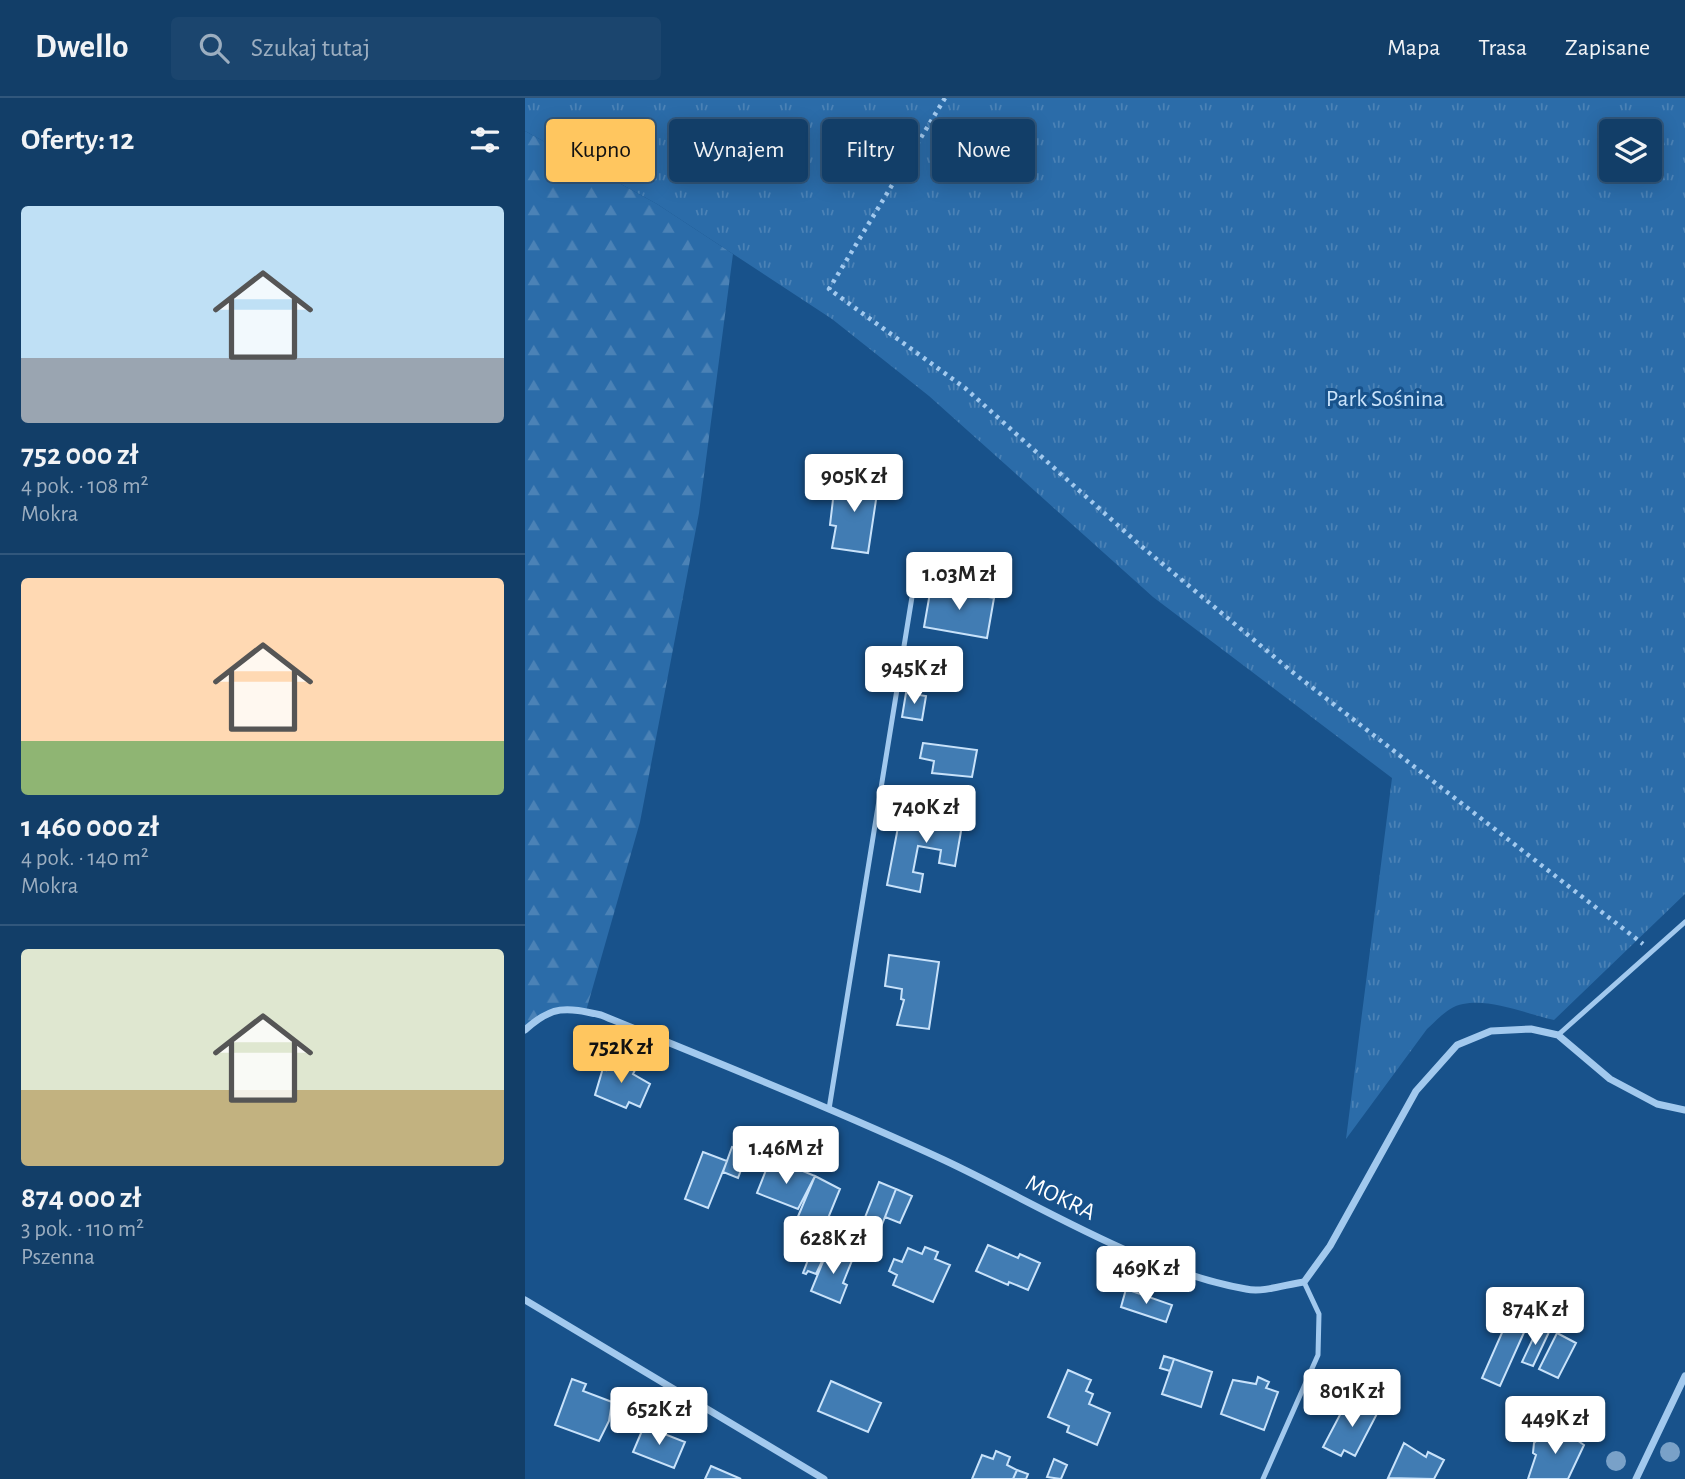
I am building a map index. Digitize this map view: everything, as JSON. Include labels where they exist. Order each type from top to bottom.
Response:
[{"type":"street","name":"MOKRA","points":[[525,1030],[543,1014],[572,1009],[601,1015],[829,1109],[944,1160],[1099,1237],[1190,1275],[1249,1290],[1304,1282]]},
{"type":"street","points":[[1304,1282],[1330,1246],[1416,1091],[1457,1045],[1491,1031],[1531,1030],[1558,1035],[1610,1079],[1657,1104],[1685,1111]]},
{"type":"street","points":[[525,1300],[824,1479]]},
{"type":"street","points":[[1636,1479],[1685,1376]]},
{"type":"lane","points":[[829,1109],[916,566]]},
{"type":"lane","points":[[1558,1035],[1685,922]]},
{"type":"lane","points":[[1263,1479],[1318,1355],[1319,1314],[1304,1282]]},
{"type":"path","points":[[945,98],[829,289],[965,388],[1141,546],[1296,675],[1652,950]]},
{"type":"green space","name":"Park Sośnina","points":[[525,98],[1685,98],[1685,894],[1554,1020],[1485,1003],[1463,1004],[1448,1010],[1427,1029],[1346,1139],[1392,778],[1153,597],[929,396],[832,319],[657,204],[617,182],[655,182],[655,119],[546,119],[546,143],[525,131]]},
{"type":"green space","points":[[525,131],[546,143],[546,182],[617,182],[657,204],[733,254],[699,513],[640,822],[586,1011],[543,1014],[525,1030]]},
{"type":"building","points":[[844,475],[879,480],[868,553],[832,548],[836,526],[830,525],[834,491],[842,492]]},
{"type":"building","points":[[931,587],[994,598],[987,638],[924,627]]},
{"type":"building","points":[[906,693],[926,696],[922,720],[902,717]]},
{"type":"building","points":[[923,743],[977,750],[972,777],[932,773],[934,761],[920,758]]},
{"type":"building","points":[[933,802],[965,808],[955,866],[939,863],[941,850],[918,846],[913,872],[923,874],[920,892],[887,885],[899,822],[928,827]]},
{"type":"building","points":[[889,955],[939,962],[929,1029],[897,1025],[904,1000],[901,999],[902,989],[885,986]]},
{"type":"building","points":[[611,1059],[635,1070],[633,1074],[650,1084],[640,1107],[629,1102],[626,1108],[595,1095],[603,1068],[606,1070]]},
{"type":"building","points":[[732,1147],[747,1154],[738,1178],[723,1172]]},
{"type":"building","points":[[703,1152],[727,1161],[708,1208],[685,1199]]},
{"type":"building","points":[[768,1165],[788,1174],[791,1166],[815,1176],[798,1209],[757,1193]]},
{"type":"building","points":[[815,1176],[840,1189],[822,1233],[810,1228],[809,1233],[794,1226]]},
{"type":"building","points":[[879,1182],[896,1189],[879,1232],[862,1225]]},
{"type":"building","points":[[896,1189],[912,1196],[900,1223],[885,1217]]},
{"type":"building","points":[[988,1245],[1018,1258],[1020,1254],[1040,1263],[1028,1290],[1009,1282],[1008,1285],[976,1271]]},
{"type":"building","points":[[829,1247],[853,1258],[843,1283],[847,1285],[840,1303],[811,1291]]},
{"type":"building","points":[[925,1247],[938,1252],[935,1259],[950,1265],[933,1302],[893,1285],[897,1275],[889,1271],[894,1259],[902,1262],[908,1248],[922,1254]]},
{"type":"building","points":[[811,1252],[824,1257],[816,1274],[808,1271],[806,1274],[803,1273]]},
{"type":"building","points":[[1126,1289],[1172,1305],[1166,1322],[1121,1307]]},
{"type":"building","points":[[1508,1319],[1526,1328],[1500,1386],[1482,1378]]},
{"type":"building","points":[[1538,1328],[1549,1332],[1533,1366],[1522,1362]]},
{"type":"building","points":[[1557,1333],[1576,1343],[1558,1378],[1539,1369]]},
{"type":"building","points":[[1164,1356],[1174,1359],[1170,1371],[1160,1368]]},
{"type":"building","points":[[1174,1359],[1212,1372],[1201,1407],[1162,1394]]},
{"type":"building","points":[[1068,1370],[1091,1380],[1086,1391],[1093,1394],[1089,1404],[1110,1413],[1097,1445],[1067,1432],[1069,1426],[1048,1417]]},
{"type":"building","points":[[1258,1377],[1269,1382],[1266,1388],[1278,1392],[1264,1430],[1221,1414],[1233,1380],[1256,1384]]},
{"type":"building","points":[[572,1379],[586,1384],[583,1391],[612,1402],[609,1421],[599,1441],[555,1425]]},
{"type":"building","points":[[831,1381],[881,1403],[868,1432],[818,1411]]},
{"type":"building","points":[[1367,1397],[1382,1404],[1355,1456],[1344,1450],[1341,1456],[1323,1447],[1343,1409],[1358,1416]]},
{"type":"building","points":[[644,1426],[685,1442],[674,1468],[633,1452]]},
{"type":"building","points":[[1561,1429],[1584,1445],[1568,1479],[1528,1479],[1536,1455],[1533,1453],[1534,1443],[1542,1435],[1549,1438]]},
{"type":"building","points":[[1404,1443],[1426,1457],[1428,1452],[1444,1460],[1434,1479],[1388,1478]]},
{"type":"building","points":[[996,1451],[1010,1457],[1007,1465],[1017,1470],[1013,1479],[972,1479],[982,1455],[993,1459]]},
{"type":"building","points":[[1054,1459],[1067,1465],[1061,1479],[1047,1477]]},
{"type":"building","points":[[711,1466],[741,1479],[705,1479]]},
{"type":"building","points":[[1017,1470],[1028,1474],[1026,1479],[1013,1479]]}]
